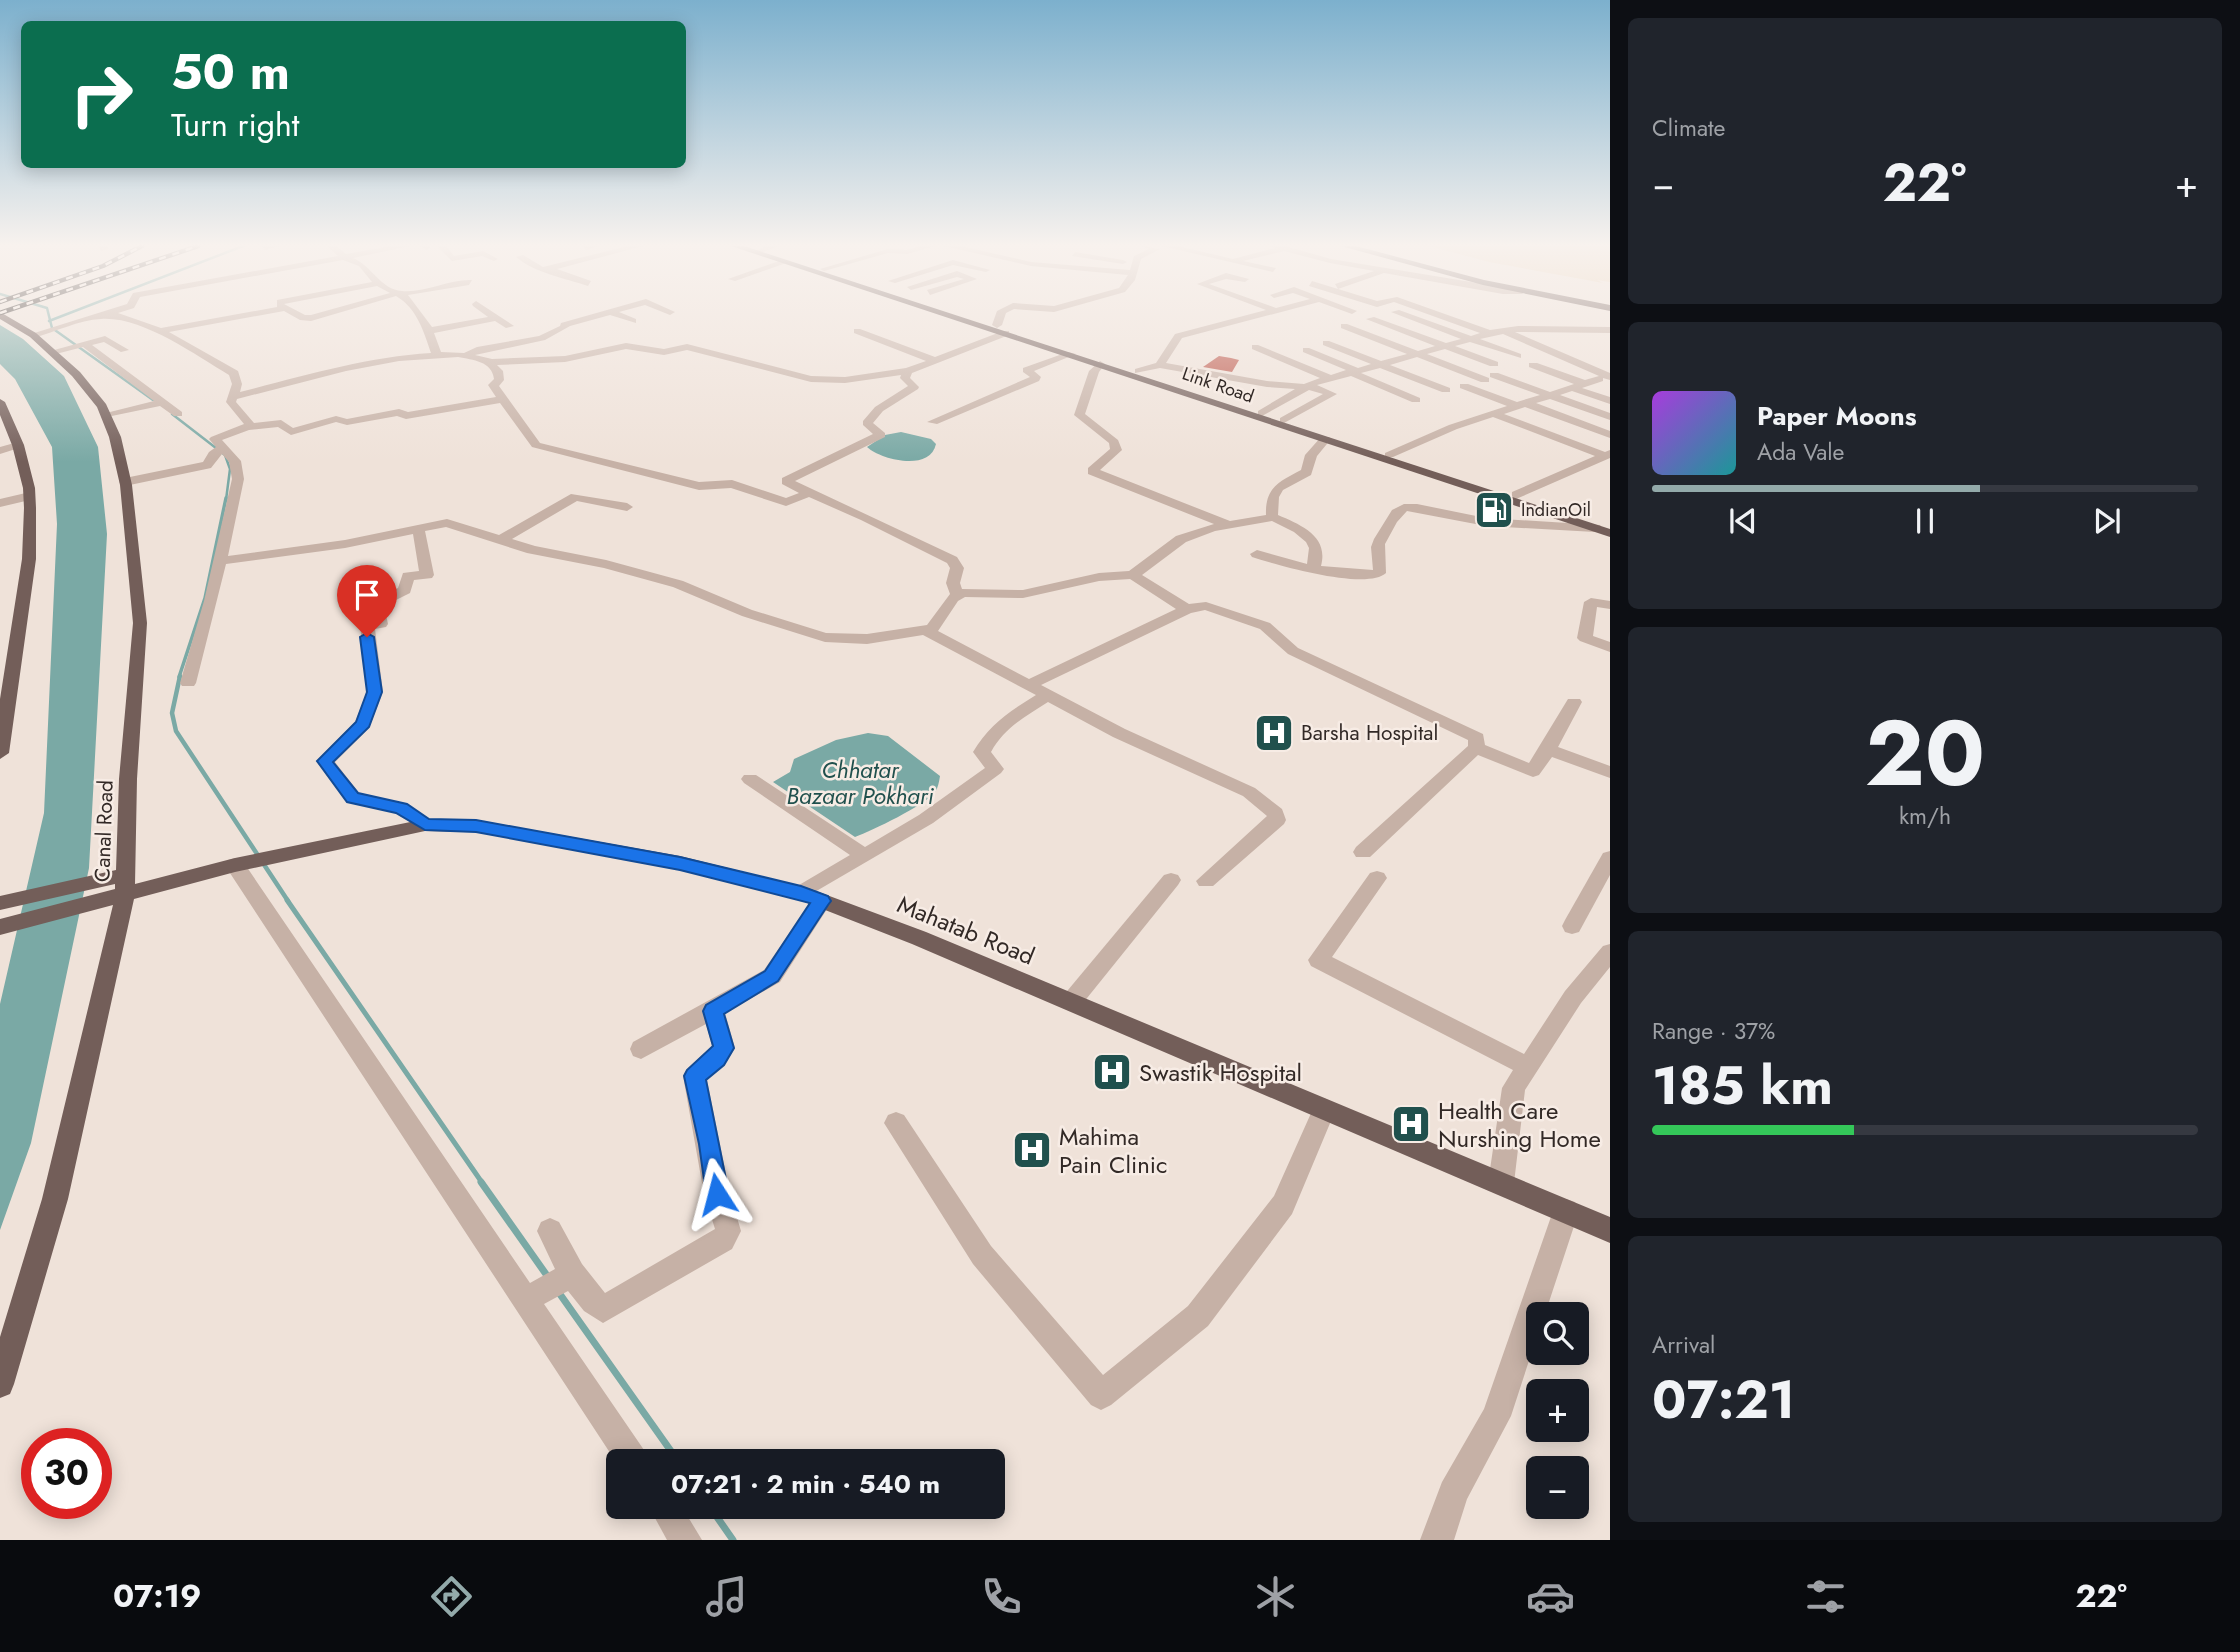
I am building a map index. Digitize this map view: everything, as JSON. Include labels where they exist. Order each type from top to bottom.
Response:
[{"type":"main road","name":"Canal Road","points":[[0,1384],[55,1199],[120,889],[140,623],[125,482],[116,438],[102,406],[60,350],[40,333],[6,318]]},
{"type":"main road","name":"Link Road","points":[[967,318],[1100,364],[1131,370],[1325,439],[1610,533]]},
{"type":"main road","name":"Link Road","points":[[976,318],[1389,455],[1610,524]]},
{"type":"main road","points":[[0,402],[18,445],[30,496],[29,559],[0,753]]},
{"type":"main road","name":"Mahatab Road","points":[[120,889],[425,825],[476,826],[680,863],[801,892],[919,938],[1610,1230]]},
{"type":"main road","points":[[10,901],[92,883],[120,889]]},
{"type":"main road","points":[[0,927],[120,889]]},
{"type":"street","points":[[40,333],[94,318]]},
{"type":"street","points":[[125,318],[160,331],[234,373],[237,378],[232,402],[250,425],[247,427]]},
{"type":"street","points":[[160,331],[231,318]]},
{"type":"street","points":[[420,318],[437,355]]},
{"type":"street","points":[[428,331],[496,318],[509,326]]},
{"type":"street","points":[[466,355],[477,350],[542,338],[566,327],[564,325],[589,318]]},
{"type":"street","points":[[625,318],[633,321]]},
{"type":"street","points":[[997,325],[1000,318]]},
{"type":"street","points":[[1160,365],[1178,336],[1249,318]]},
{"type":"street","points":[[1412,318],[1518,356]]},
{"type":"street","points":[[1446,318],[1491,334]]},
{"type":"street","points":[[1371,319],[1444,346],[1491,373]]},
{"type":"street","points":[[1344,326],[1417,354],[1491,373],[1610,417]]},
{"type":"street","points":[[1262,413],[1329,378],[1491,334],[1504,331],[1610,330]]},
{"type":"street","points":[[858,331],[936,361]]},
{"type":"street","points":[[1504,331],[1610,377]]},
{"type":"street","points":[[235,396],[346,368],[399,358],[466,355],[489,362],[565,359],[626,346],[664,352],[683,347],[818,380],[845,380],[908,371],[1006,333]]},
{"type":"street","points":[[60,350],[105,339],[124,350]]},
{"type":"street","points":[[1326,343],[1446,390]]},
{"type":"street","points":[[83,344],[178,414]]},
{"type":"street","points":[[1255,347],[1329,378]]},
{"type":"street","points":[[1306,350],[1416,400]]},
{"type":"street","points":[[933,422],[1035,379],[1027,370],[1071,354]]},
{"type":"street","points":[[489,362],[498,371],[499,380],[493,385],[536,445],[542,448],[699,485],[732,484],[786,502],[808,493]]},
{"type":"street","points":[[1587,367],[1610,363]]},
{"type":"street","points":[[1100,364],[1094,371],[1079,415],[1114,442],[1116,450],[1092,471],[1230,525]]},
{"type":"street","points":[[1389,455],[1453,427],[1599,379],[1557,364]]},
{"type":"street","points":[[1131,370],[1160,365],[1254,382],[1308,387],[1332,394],[1284,420]]},
{"type":"street","points":[[1533,365],[1585,384]]},
{"type":"street","points":[[908,371],[905,378],[914,387],[880,409],[867,423],[881,435],[786,481],[952,559],[957,568],[953,583],[958,596]]},
{"type":"street","points":[[1464,386],[1610,435]]},
{"type":"street","points":[[1573,388],[1610,401]]},
{"type":"street","points":[[188,683],[211,601],[238,479],[235,461],[215,439],[247,427],[281,423],[290,432],[336,419],[347,422],[399,412],[406,416],[502,399]]},
{"type":"street","points":[[106,416],[162,402]]},
{"type":"street","points":[[1494,414],[1608,455]]},
{"type":"street","points":[[1272,517],[1271,496],[1276,489],[1307,472],[1311,455],[1325,439]]},
{"type":"street","points":[[0,452],[18,445]]},
{"type":"street","points":[[125,482],[204,466],[224,447]]},
{"type":"street","points":[[1516,495],[1608,455]]},
{"type":"street","points":[[556,490],[575,497],[627,507]]},
{"type":"street","points":[[0,503],[30,496]]},
{"type":"street","points":[[501,540],[575,497]]},
{"type":"street","points":[[1257,554],[1281,563],[1352,576],[1370,576],[1379,573],[1382,566],[1378,546],[1380,540],[1398,511],[1408,507],[1459,518],[1595,528]]},
{"type":"street","points":[[928,631],[958,596],[972,592],[1023,594],[1099,577],[1133,575],[1181,539],[1272,517],[1310,536],[1318,551],[1313,568]]},
{"type":"street","points":[[220,561],[345,544],[447,523],[501,540],[664,580],[747,613],[825,637],[867,639],[928,631],[1119,733],[1249,792],[1276,813],[1277,820],[1206,881]]},
{"type":"street","points":[[418,527],[428,575],[408,576],[405,590],[382,601],[378,610],[381,624],[367,625],[374,692],[363,724],[325,761],[353,798],[401,808],[425,825]]},
{"type":"street","points":[[1133,575],[1186,609]]},
{"type":"street","points":[[1610,605],[1591,602],[1585,638],[1610,647]]},
{"type":"street","points":[[1029,685],[1186,609],[1206,606],[1265,626],[1293,651],[1476,738],[1476,748],[1363,852]]},
{"type":"street","points":[[801,892],[926,819],[995,769],[982,752],[988,737],[1048,695]]},
{"type":"street","points":[[1476,748],[1533,771],[1574,702]]},
{"type":"street","points":[[1548,749],[1610,772]]},
{"type":"street","points":[[750,779],[862,854]]},
{"type":"street","points":[[1572,926],[1610,858]]},
{"type":"street","points":[[240,864],[625,1449]]},
{"type":"street","points":[[1377,878],[1318,960],[1528,1067]]},
{"type":"street","points":[[1071,1002],[1171,880]]},
{"type":"street","points":[[641,1049],[772,976],[822,901]]},
{"type":"street","points":[[1501,1183],[1514,1088],[1573,997],[1610,952]]},
{"type":"street","points":[[550,1231],[573,1274],[593,1302],[603,1309],[723,1240],[728,1231],[717,1194],[710,1144],[695,1076],[724,1048],[713,1011]]},
{"type":"street","points":[[896,1123],[982,1255],[1101,1395],[1198,1316],[1283,1205],[1324,1109]]},
{"type":"street","points":[[1436,1540],[1442,1530],[1453,1493],[1496,1416],[1566,1211]]},
{"type":"street","points":[[525,1300],[573,1274]]},
{"type":"street","points":[[670,1519],[680,1538]]},
{"type":"water","points":[[0,325],[23,339],[64,376],[98,447],[107,534],[89,868],[31,1143],[0,1230],[0,1004],[44,813],[57,524],[52,447],[15,379],[0,364]]},
{"type":"water","points":[[901,432],[931,439],[936,444],[932,453],[915,461],[904,461],[883,456],[867,447],[885,435]]},
{"type":"water","name":"Chhatar Bazaar Pokhari","points":[[868,733],[888,736],[940,776],[935,792],[910,811],[855,837],[773,782],[790,772],[794,759],[836,740]]},
{"type":"building","points":[[1219,356],[1239,360],[1232,372],[1203,367]]},
{"type":"waterway","points":[[50,321],[57,318]]},
{"type":"waterway","points":[[50,321],[52,328],[153,400]]},
{"type":"waterway","points":[[172,414],[225,455],[230,469],[226,500]]},
{"type":"waterway","points":[[179,677],[205,598],[226,498]]},
{"type":"waterway","points":[[180,676],[172,713],[176,731],[288,901]]},
{"type":"waterway","points":[[287,900],[483,1184]]},
{"type":"waterway","points":[[481,1182],[548,1277]]},
{"type":"waterway","points":[[557,1290],[670,1449]]},
{"type":"waterway","points":[[718,1519],[733,1540]]},
{"type":"place","name":"IndianOil","points":[[1494,510]]},
{"type":"place","name":"Barsha Hospital","points":[[1274,733]]},
{"type":"place","name":"Swastik Hospital","points":[[1112,1072]]},
{"type":"place","name":"Health Care Nurshing Home","points":[[1411,1124]]},
{"type":"place","name":"Mahima Pain Clinic","points":[[1032,1150]]},
{"type":"route","points":[[367,637],[374,692],[363,724],[325,761],[353,798],[401,808],[425,825],[476,826],[680,863],[801,892],[822,901],[772,976],[713,1011],[724,1048],[695,1076],[710,1144],[717,1194]]}]
